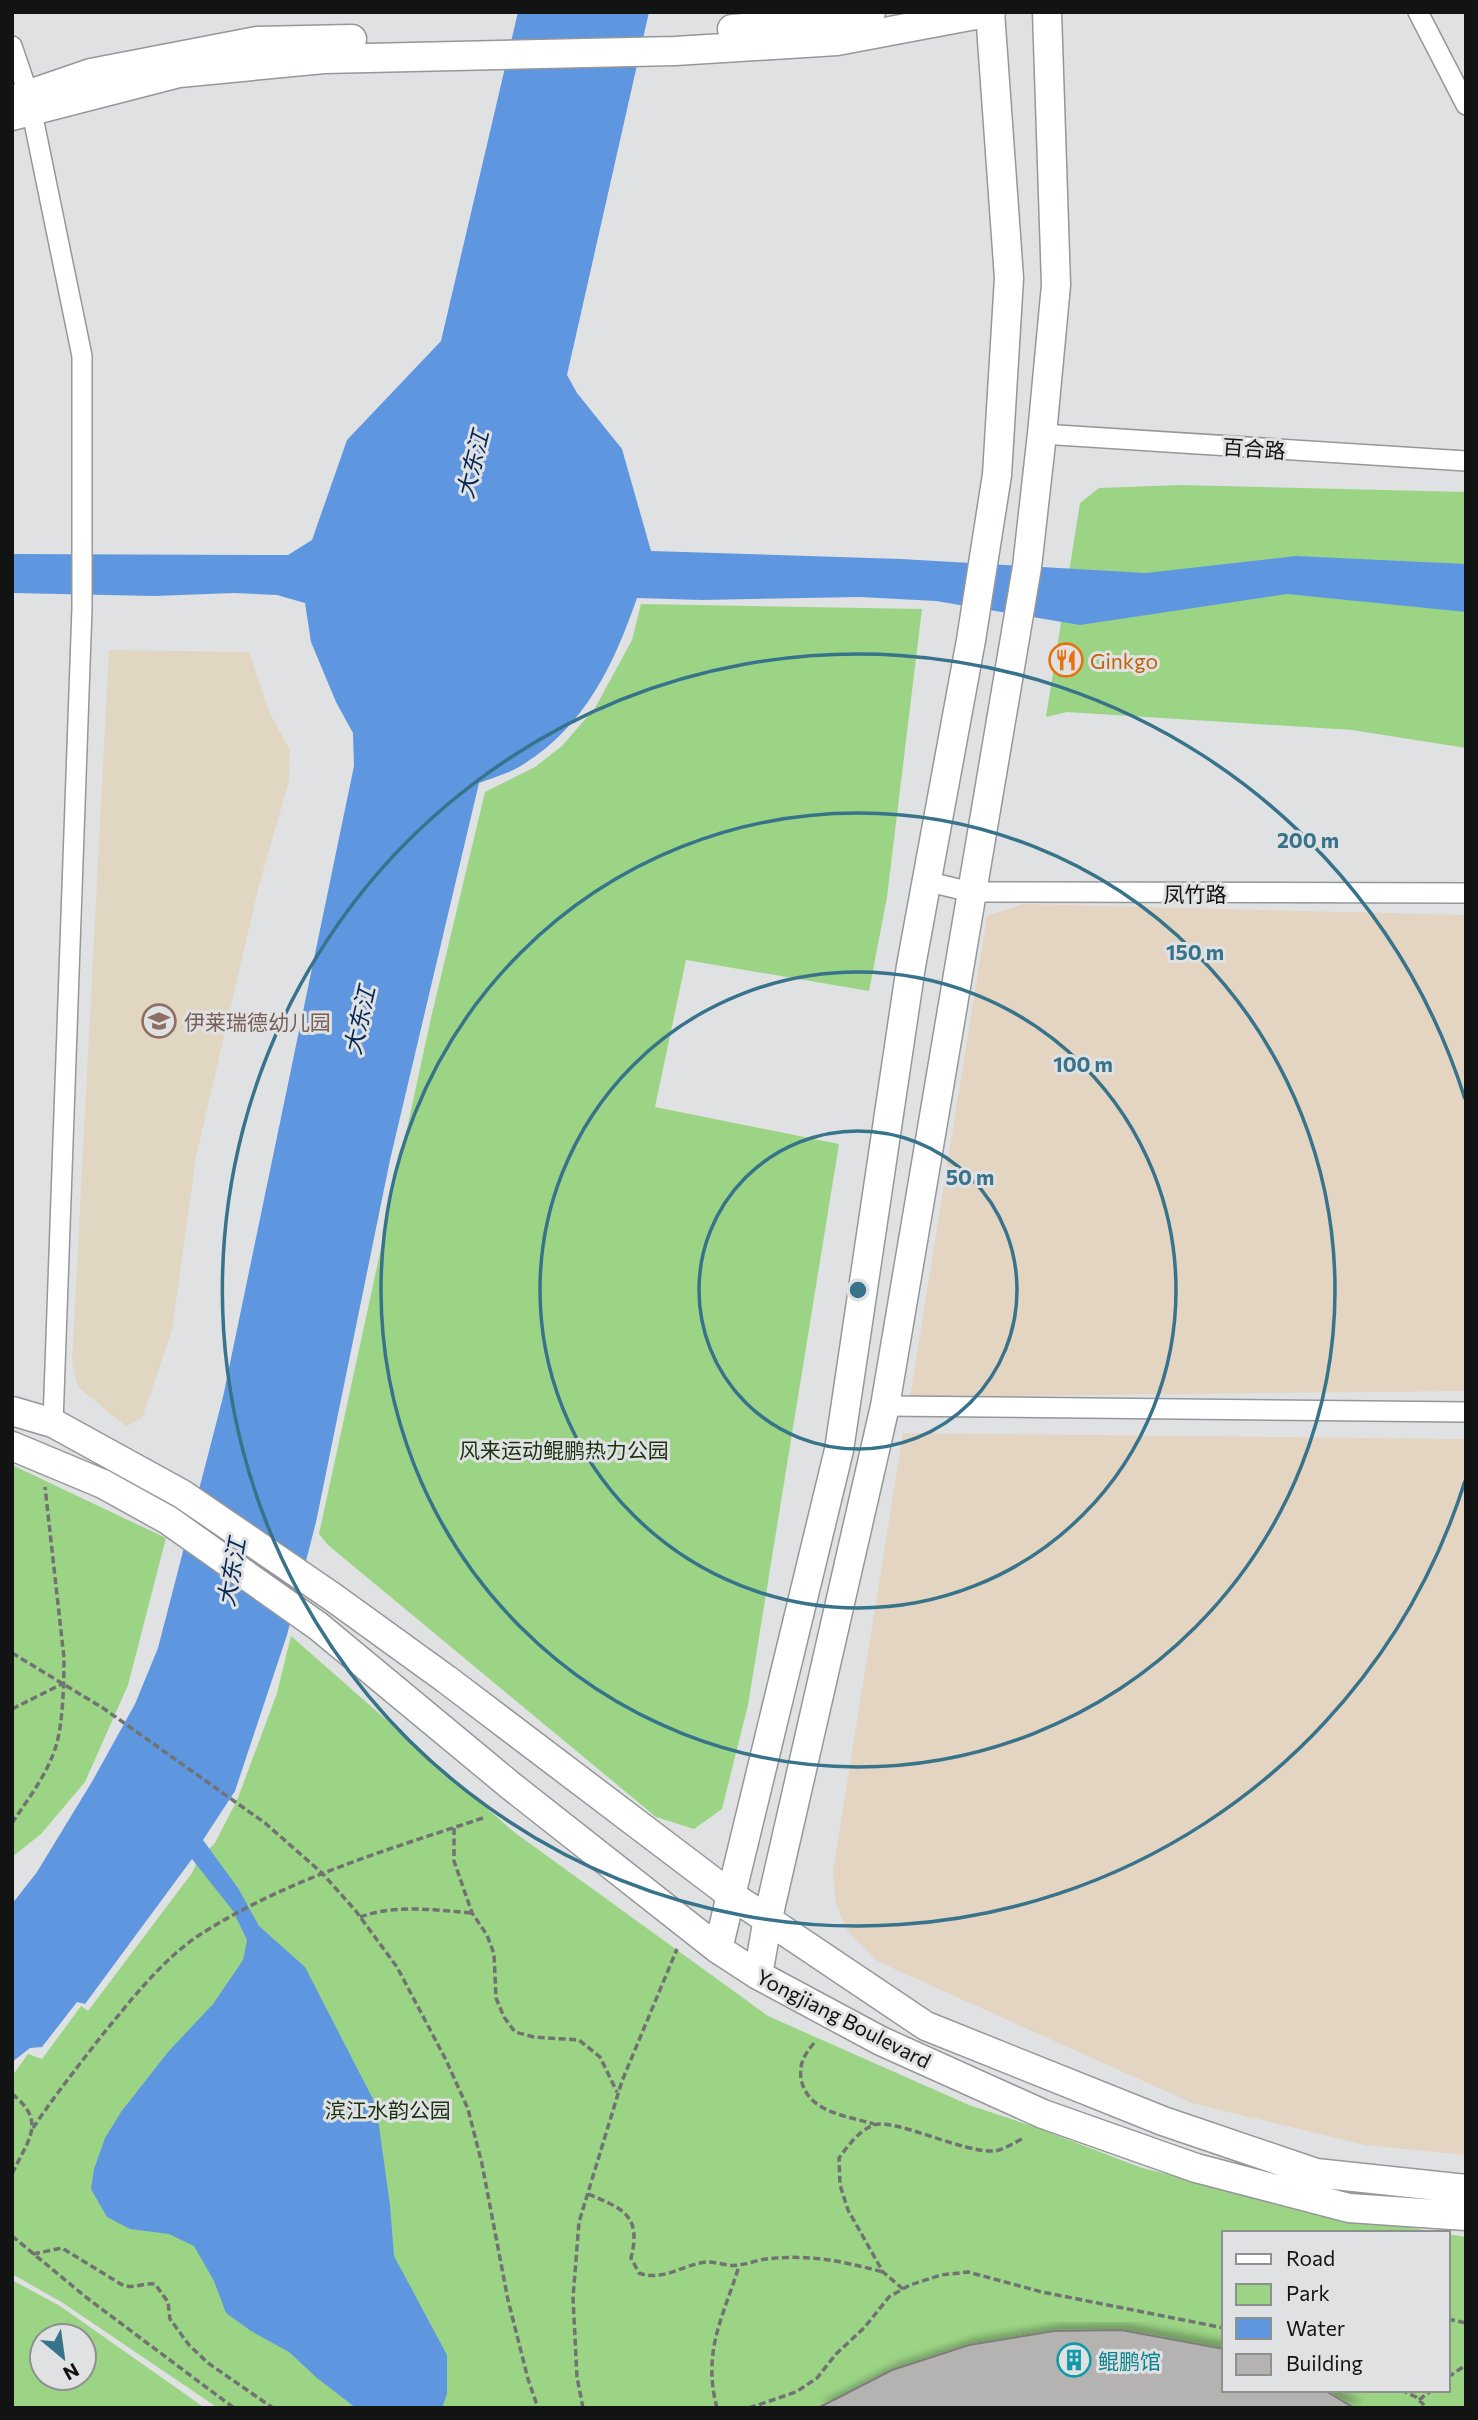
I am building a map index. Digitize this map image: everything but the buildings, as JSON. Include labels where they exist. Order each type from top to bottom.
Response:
[{"type":"street","points":[[678,43],[871,12]]},
{"type":"street","points":[[21,106],[179,73],[324,58],[472,46],[837,41],[991,12],[1009,278],[997,475],[985,561],[925,881],[839,1450],[718,1949]]},
{"type":"street","points":[[758,1975],[768,1919],[885,1406],[1027,567],[1056,285],[1047,12]]},
{"type":"street","points":[[1418,12],[1466,105]]},
{"type":"street","points":[[12,46],[21,106],[82,356],[82,608],[53,1423],[12,1411]]},
{"type":"street","name":"百合路","points":[[1042,434],[1466,461]]},
{"type":"street","name":"凤竹路","points":[[925,881],[971,892],[1466,893]]},
{"type":"street","points":[[885,1406],[1466,1412]]},
{"type":"street","name":"Yongjiang Boulevard","points":[[53,1423],[182,1494],[334,1598],[446,1679],[731,1895],[926,2026],[1163,2121],[1316,2173],[1466,2189]]},
{"type":"street","name":"Yongjiang Boulevard","points":[[12,1446],[103,1484],[168,1520],[318,1626],[511,1786],[718,1949],[758,1975],[881,2041],[1044,2113],[1196,2168],[1349,2208],[1466,2216]]},
{"type":"path","points":[[12,1823],[43,1776],[57,1745],[64,1683],[64,1658],[44,1475]]},
{"type":"path","points":[[12,1653],[103,1708],[256,1817],[322,1874],[360,1917],[397,1967],[446,2060],[468,2109],[482,2164],[508,2300],[538,2408]]},
{"type":"path","points":[[12,1709],[64,1683]]},
{"type":"path","points":[[12,2175],[33,2128],[55,2094],[164,1964],[202,1933],[261,1900],[322,1874],[486,1817]]},
{"type":"path","points":[[454,1827],[454,1861],[472,1913],[487,1935],[494,1954],[496,1998],[503,2017],[515,2032],[534,2037],[579,2040],[600,2057],[618,2094]]},
{"type":"path","points":[[360,1917],[376,1912],[408,1909],[472,1913]]},
{"type":"path","points":[[583,2408],[577,2377],[573,2298],[579,2222],[618,2094],[688,1925]]},
{"type":"path","points":[[814,2043],[804,2055],[800,2069],[803,2087],[813,2103],[874,2124],[895,2126],[966,2147],[996,2151],[1024,2138]]},
{"type":"path","points":[[12,2094],[25,2104],[33,2118],[33,2128]]},
{"type":"path","points":[[874,2124],[855,2137],[839,2158],[840,2185],[848,2210],[883,2272],[903,2289]]},
{"type":"path","points":[[587,2194],[620,2207],[631,2223],[635,2241],[631,2258],[639,2273],[660,2276],[706,2262],[739,2266],[762,2259],[789,2257],[836,2259],[883,2272]]},
{"type":"path","points":[[12,2236],[87,2298],[234,2408]]},
{"type":"path","points":[[33,2254],[62,2248],[124,2286],[134,2288],[155,2284],[168,2302],[170,2319],[189,2345],[208,2362],[273,2408]]},
{"type":"path","points":[[717,2408],[711,2360],[714,2336],[726,2309],[739,2266]]},
{"type":"path","points":[[749,2408],[796,2392],[817,2378],[889,2297],[941,2275],[968,2272],[1042,2292],[1222,2328]]},
{"type":"path","points":[[1450,2376],[1466,2365]]},
{"type":"path","points":[[1405,2392],[1427,2408]]},
{"type":"path","points":[[1419,2400],[1429,2392]]},
{"type":"shaded area","name":"伊莱瑞德幼儿园","points":[[109,650],[249,652],[270,714],[290,750],[289,781],[259,885],[196,1157],[172,1330],[142,1418],[126,1426],[78,1387],[72,1362]]},
{"type":"shaded area","points":[[1023,904],[1466,915],[1466,1391],[910,1397],[987,916]]},
{"type":"shaded area","points":[[903,1433],[1466,1439],[1466,2155],[1365,2145],[1192,2103],[879,1962],[847,1930],[836,1904],[833,1871]]},
{"type":"green space","points":[[1180,485],[1466,492],[1466,748],[1352,730],[1067,712],[1046,717],[1080,503],[1099,488]]},
{"type":"green space","name":"风来运动鲲鹏热力公园","points":[[641,604],[922,609],[887,897],[869,991],[686,960],[655,1107],[839,1144],[748,1705],[722,1809],[694,1829],[656,1817],[328,1545],[319,1534],[431,1018],[485,792],[535,767],[562,746],[595,708],[632,640]]},
{"type":"green space","points":[[12,1465],[166,1538],[128,1685],[85,1782],[41,1834],[12,1857]]},
{"type":"green space","name":"滨江水韵公园","points":[[291,1636],[514,1832],[768,2016],[969,2105],[1142,2168],[1304,2208],[1429,2231],[1222,2231],[1222,2392],[1450,2392],[1450,2234],[1466,2237],[1466,2408],[218,2408],[98,2327],[98,2322],[91,2322],[12,2274],[12,2076],[28,2054],[42,2059],[81,2006],[88,2011],[192,1873],[198,1860],[215,1843],[238,1798],[277,1693]]},
{"type":"green space","points":[[12,2280],[60,2306],[83,2322],[28,2322],[28,2392],[98,2392],[98,2333],[205,2408],[12,2408]]},
{"type":"water","name":"大东江","points":[[518,12],[649,12],[567,375],[577,393],[622,449],[651,551],[901,559],[1146,573],[1296,556],[1466,564],[1466,612],[1287,594],[1080,625],[936,601],[860,597],[702,600],[637,598],[618,648],[579,715],[542,751],[514,769],[479,783],[390,1160],[316,1522],[287,1635],[235,1791],[203,1840],[238,1888],[259,1926],[305,1967],[376,2105],[394,2256],[447,2355],[447,2394],[442,2408],[357,2408],[317,2378],[289,2352],[251,2331],[226,2313],[214,2281],[194,2246],[169,2234],[130,2229],[107,2217],[91,2189],[94,2169],[105,2138],[121,2112],[168,2052],[213,2004],[243,1960],[247,1940],[233,1911],[192,1859],[85,2004],[77,2002],[42,2047],[30,2048],[12,2062],[12,1904],[37,1872],[93,1780],[135,1704],[158,1648],[223,1397],[354,766],[353,733],[336,702],[311,642],[305,603],[277,595],[234,593],[155,596],[12,593],[12,554],[288,555],[312,540],[347,440],[441,341]]},
{"type":"place","name":"Ginkgo","points":[[1066,660]]},
{"type":"place","name":"伊莱瑞德幼儿园","points":[[159,1021]]},
{"type":"place","name":"鲲鹏馆","points":[[1074,2360]]}]
